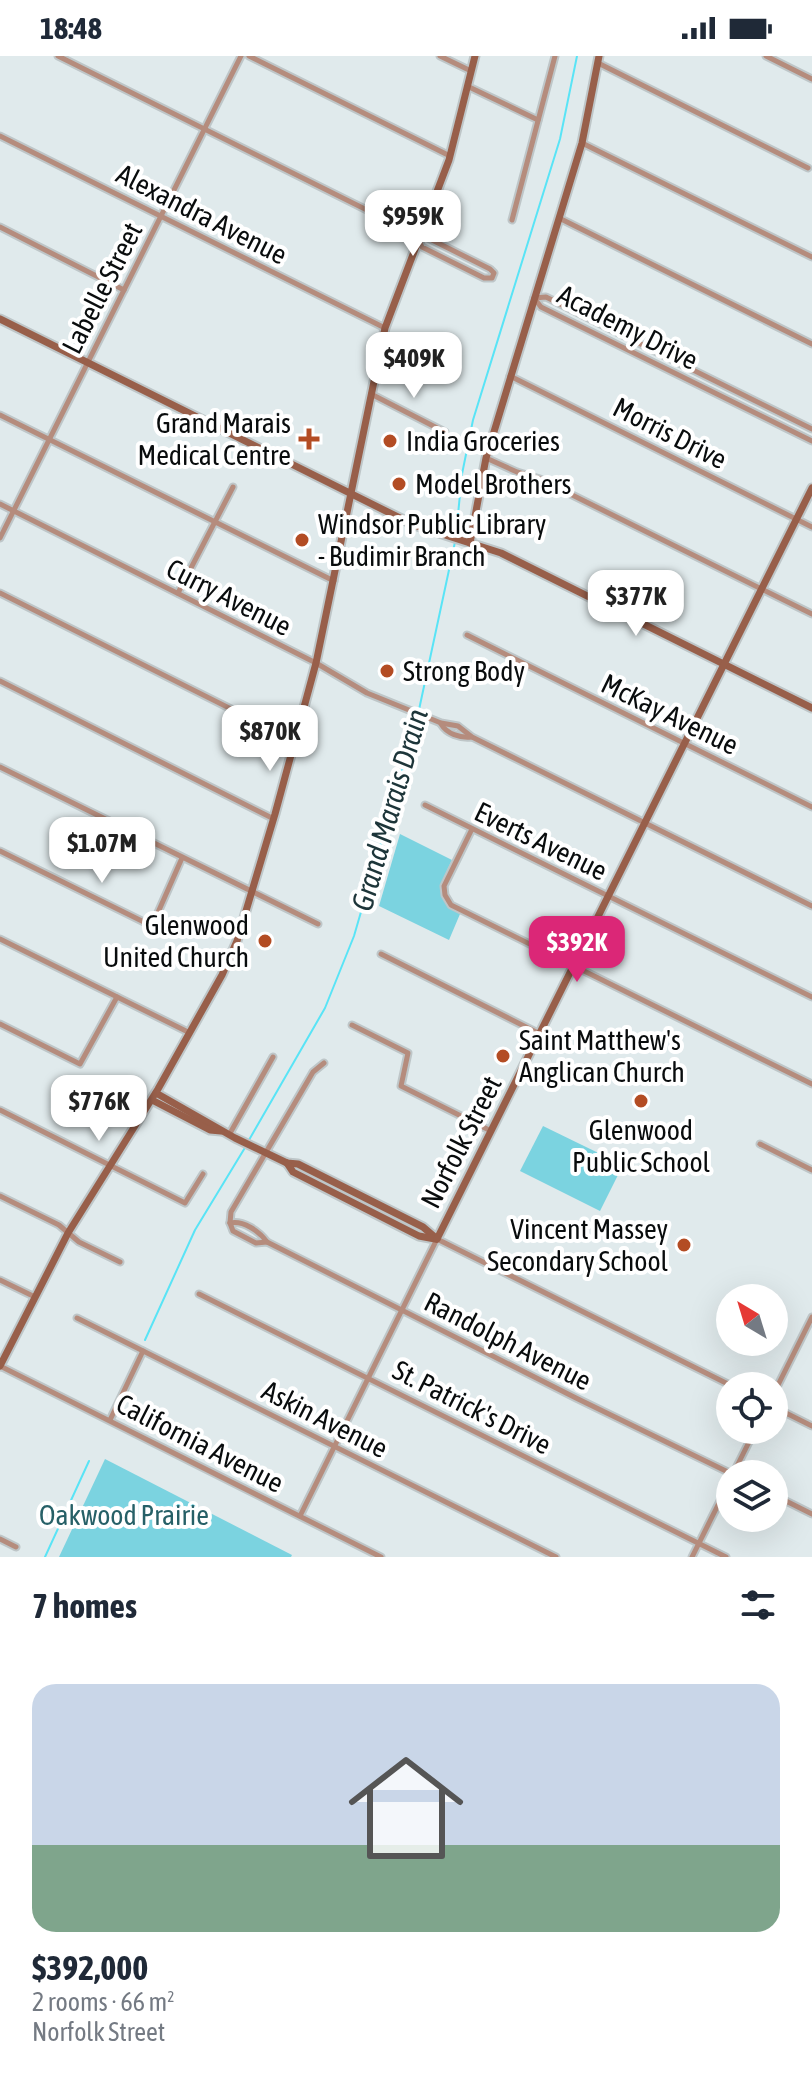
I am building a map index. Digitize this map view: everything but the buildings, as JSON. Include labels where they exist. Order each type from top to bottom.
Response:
[{"type":"street","points":[[58,56],[418,238],[426,237],[490,269],[494,273],[492,278],[484,278],[422,247],[418,238]]},
{"type":"street","name":"Labelle Street","points":[[0,538],[241,56]]},
{"type":"street","points":[[249,56],[450,156]]},
{"type":"street","points":[[440,56],[471,71]]},
{"type":"street","points":[[0,1366],[68,1233],[154,1097],[232,953],[274,819],[316,663],[385,328],[450,156],[475,56]]},
{"type":"street","points":[[512,220],[555,56]]},
{"type":"street","points":[[766,56],[812,79]]},
{"type":"street","points":[[470,543],[486,458],[582,143],[598,60],[808,168]]},
{"type":"street","points":[[467,86],[538,120]]},
{"type":"street","name":"Alexandra Avenue","points":[[0,136],[385,328]]},
{"type":"street","points":[[582,143],[812,257]]},
{"type":"street","points":[[558,218],[812,344]]},
{"type":"street","points":[[0,227],[124,290]]},
{"type":"street","name":"Academy Drive","points":[[533,298],[546,297],[812,429]]},
{"type":"street","name":"Academy Drive","points":[[533,298],[541,307],[812,441]]},
{"type":"street","points":[[0,319],[414,525],[501,553],[812,708]]},
{"type":"street","name":"Morris Drive","points":[[510,376],[812,527]]},
{"type":"street","points":[[370,394],[445,432]]},
{"type":"street","points":[[0,415],[334,581]]},
{"type":"street","points":[[486,458],[540,479],[812,614]]},
{"type":"street","points":[[178,593],[233,487]]},
{"type":"street","name":"Norfolk Street","points":[[300,1516],[812,488]]},
{"type":"street","name":"Curry Avenue","points":[[0,504],[316,663],[350,685],[433,720],[458,726],[472,737],[812,906]]},
{"type":"street","points":[[0,593],[296,741]]},
{"type":"street","name":"McKay Avenue","points":[[467,635],[812,807]]},
{"type":"street","points":[[0,681],[274,819]]},
{"type":"street","points":[[0,767],[318,924]]},
{"type":"street","name":"Everts Avenue","points":[[425,805],[812,997]]},
{"type":"street","points":[[472,829],[444,886],[451,905],[812,1084]]},
{"type":"street","points":[[0,851],[152,926],[182,858]]},
{"type":"street","points":[[0,939],[190,1033]]},
{"type":"street","points":[[381,954],[540,1034]]},
{"type":"street","points":[[0,1024],[80,1064],[117,997]]},
{"type":"street","points":[[352,1025],[408,1053],[401,1086],[491,1131]]},
{"type":"street","points":[[228,1134],[273,1057]]},
{"type":"street","points":[[230,1223],[231,1212],[264,1152],[313,1072],[324,1063]]},
{"type":"street","points":[[154,1097],[210,1130],[228,1134],[287,1163],[298,1164],[423,1227],[437,1239],[716,1378]]},
{"type":"street","points":[[0,1110],[185,1203],[203,1174]]},
{"type":"street","points":[[760,1144],[812,1170]]},
{"type":"street","points":[[0,1196],[59,1225],[79,1242],[120,1262]]},
{"type":"street","name":"Randolph Avenue","points":[[267,1242],[256,1243],[233,1231],[230,1223],[238,1222],[249,1227],[261,1233],[267,1242],[716,1466]]},
{"type":"street","points":[[0,1280],[35,1297]]},
{"type":"street","name":"St. Patrick's Drive","points":[[199,1294],[726,1557]]},
{"type":"street","points":[[784,1372],[812,1317]]},
{"type":"street","name":"Askin Avenue","points":[[77,1318],[556,1557]]},
{"type":"street","points":[[803,1334],[812,1339]]},
{"type":"street","points":[[110,1420],[143,1351]]},
{"type":"street","name":"California Avenue","points":[[0,1366],[381,1557]]},
{"type":"street","points":[[788,1414],[812,1426]]},
{"type":"street","points":[[788,1502],[812,1514]]},
{"type":"street","points":[[692,1557],[716,1509]]},
{"type":"street","points":[[0,1539],[16,1547]]},
{"type":"green space","points":[[400,834],[452,860],[441,890],[445,902],[460,914],[449,940],[379,906]]},
{"type":"green space","points":[[543,1126],[623,1165],[600,1211],[520,1171]]},
{"type":"green space","name":"Oakwood Prairie","points":[[105,1459],[292,1555],[291,1557],[59,1557]]},
{"type":"waterway","name":"Grand Marais Drain","points":[[456,535],[462,474],[473,420],[560,139],[577,56]]},
{"type":"waterway","name":"Grand Marais Drain","points":[[249,1140],[325,1008],[354,936],[417,719],[455,542]]},
{"type":"waterway","name":"Grand Marais Drain","points":[[145,1340],[195,1230],[246,1146]]},
{"type":"waterway","name":"Grand Marais Drain","points":[[45,1557],[89,1461]]},
{"type":"place","name":"Grand Marais Medical Centre","points":[[309,439]]},
{"type":"place","name":"India Groceries","points":[[390,441]]},
{"type":"place","name":"Model Brothers","points":[[399,484]]},
{"type":"place","name":"Windsor Public Library - Budimir Branch","points":[[302,540]]},
{"type":"place","name":"Strong Body","points":[[387,671]]},
{"type":"place","name":"Glenwood United Church","points":[[265,941]]},
{"type":"place","name":"Saint Matthew's Anglican Church","points":[[503,1056]]},
{"type":"place","name":"Glenwood Public School","points":[[641,1101]]},
{"type":"place","name":"Vincent Massey Secondary School","points":[[684,1245]]}]
